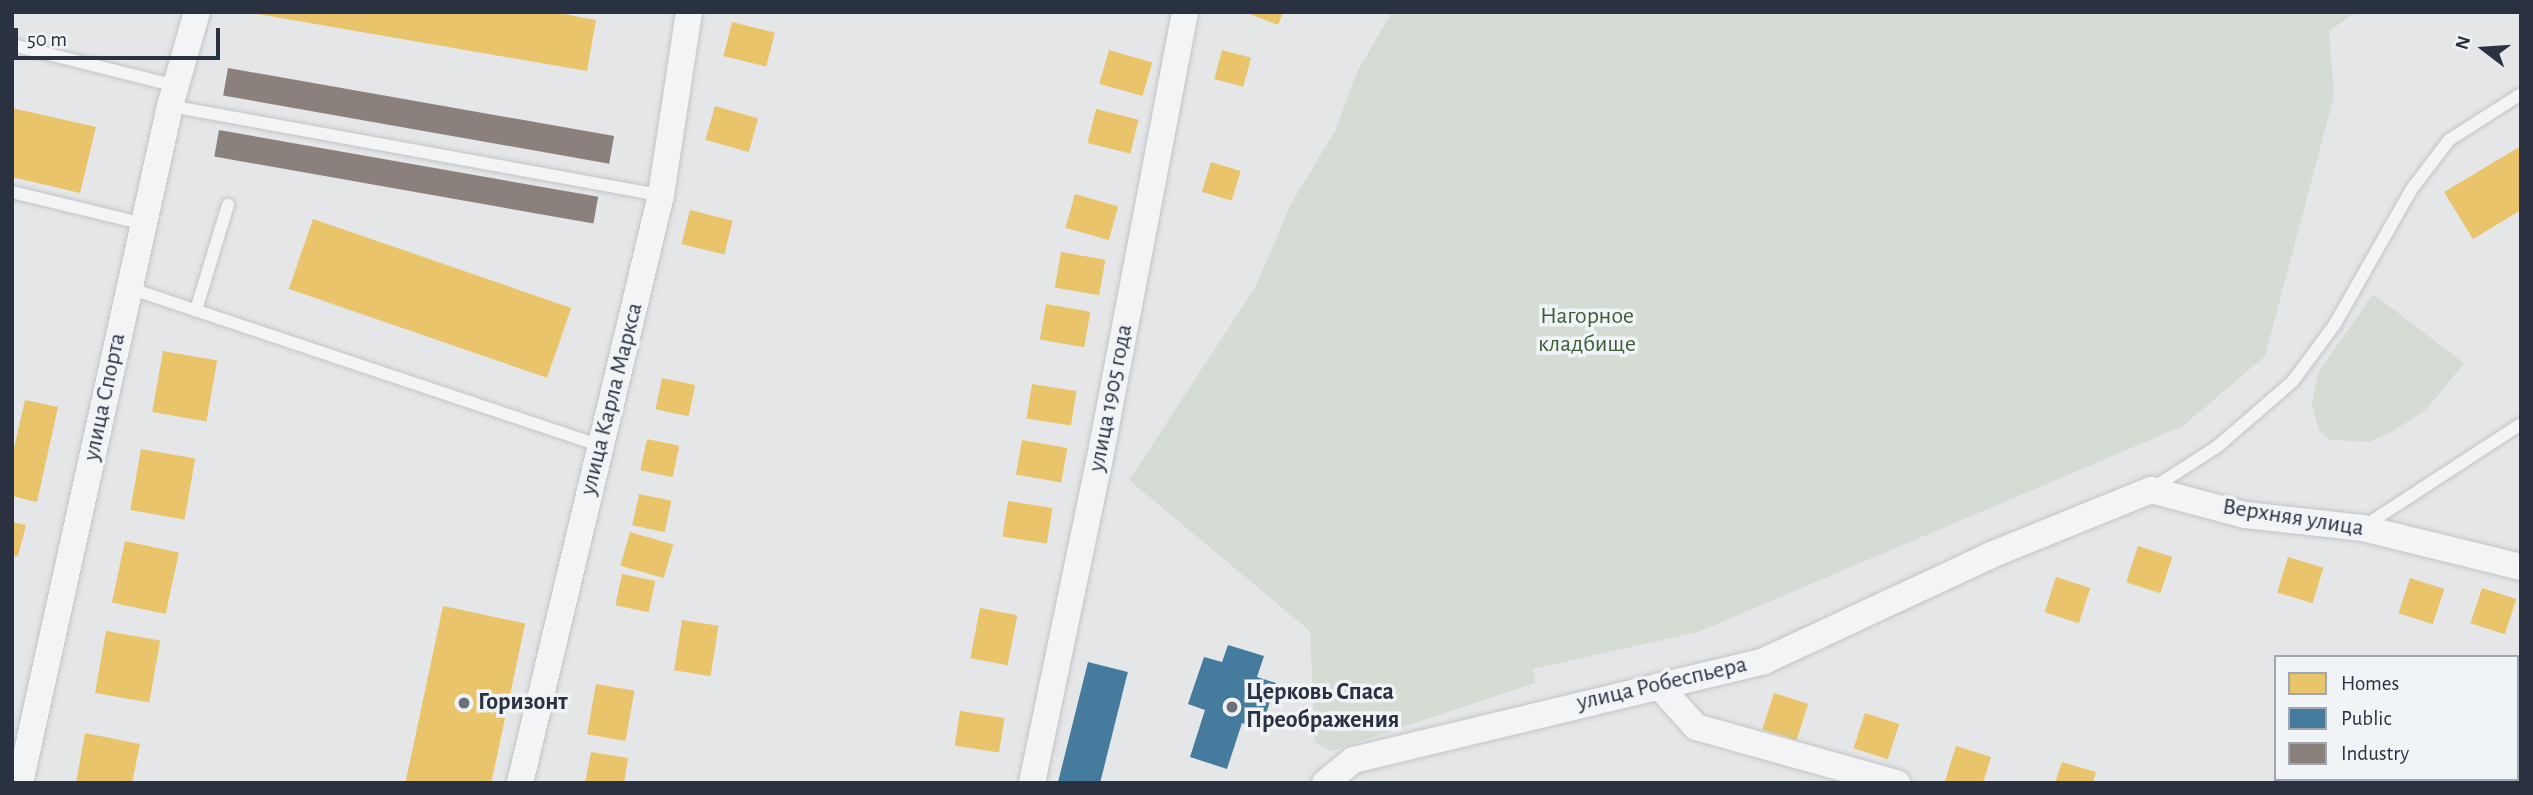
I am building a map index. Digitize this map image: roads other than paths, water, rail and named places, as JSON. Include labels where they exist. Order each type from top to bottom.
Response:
[{"type":"street","name":"улица Спорта","points":[[20,783],[173,96],[197,12]]},
{"type":"street","name":"улица Карла Маркса","points":[[520,783],[661,195],[689,12]]},
{"type":"street","name":"улица 1905 года","points":[[1032,783],[1099,463],[1185,12]]},
{"type":"street","name":"Верхняя улица","points":[[2151,489],[2245,515],[2362,528],[2521,567]]},
{"type":"street","name":"улица Робеспьера","points":[[1325,783],[1353,760],[1764,661],[1991,555],[2151,489]]},
{"type":"street","points":[[1659,686],[1696,727],[1897,783]]},
{"type":"lane","points":[[12,45],[173,96],[661,195]]},
{"type":"lane","points":[[2151,489],[2217,446],[2293,381],[2335,324],[2411,190],[2449,140],[2521,94]]},
{"type":"lane","points":[[12,192],[144,224]]},
{"type":"lane","points":[[196,310],[228,205]]},
{"type":"lane","points":[[130,288],[601,446]]},
{"type":"lane","points":[[2362,528],[2521,424]]},
{"type":"place","name":"Горизонт","points":[[464,703]]},
{"type":"place","name":"Церковь Спаса Преображения","points":[[1232,707]]},
{"type":"park label","name":"Нагорное кладбище","points":[[1587,331]]}]
